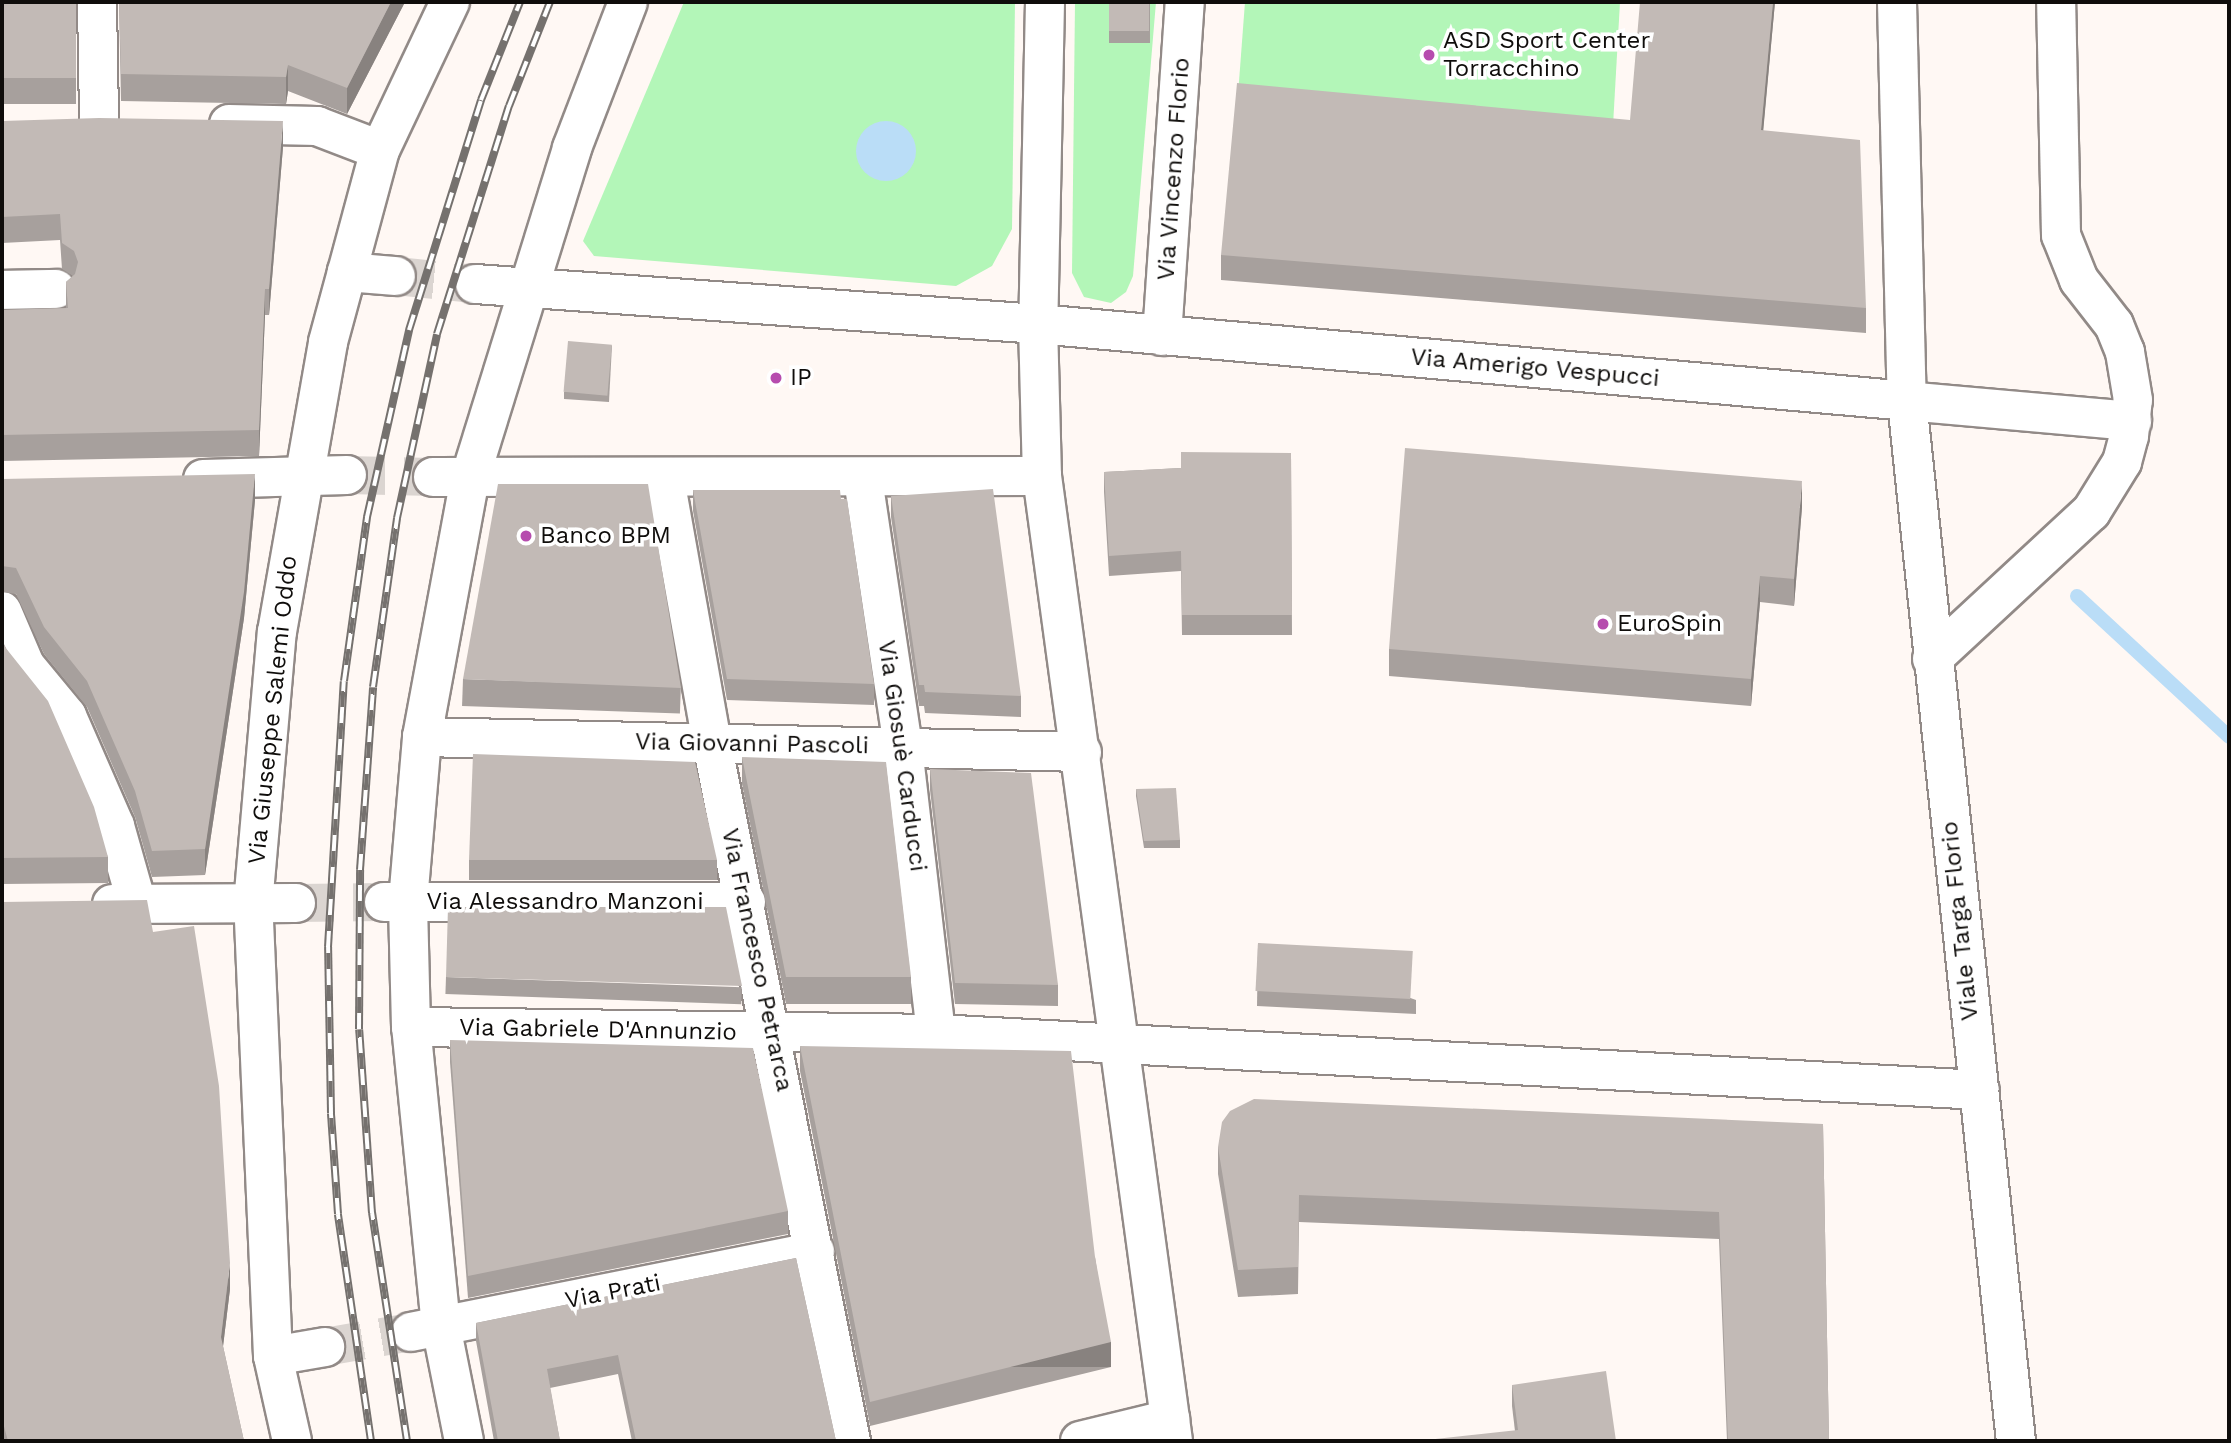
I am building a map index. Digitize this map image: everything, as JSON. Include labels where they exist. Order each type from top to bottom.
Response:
[{"type":"street","points":[[97,2],[99,122]]},
{"type":"street","name":"Via Giuseppe Salemi Oddo","points":[[292,1441],[273,1356],[253,904],[277,632],[302,475],[328,342],[380,150],[450,2]]},
{"type":"street","points":[[464,1441],[426,1329],[411,1027],[396,902],[422,737],[470,478],[572,148],[628,2]]},
{"type":"street","points":[[1045,2],[1038,324],[1042,476],[1082,752],[1172,1430],[1080,1441]]},
{"type":"street","name":"Via Vincenzo Florio","points":[[1162,336],[1185,2]]},
{"type":"street","name":"Viale Targa Florio","points":[[1896,2],[1907,401],[2016,1441]]},
{"type":"street","points":[[1932,659],[2091,512],[2122,462],[2132,421],[2131,379],[2125,352],[2114,326],[2078,280],[2061,235],[2056,2]]},
{"type":"street","points":[[57,124],[140,123]]},
{"type":"street","points":[[194,124],[317,126],[380,150]]},
{"type":"street","points":[[347,272],[396,276]]},
{"type":"street","name":"Via Amerigo Vespucci","points":[[475,284],[1038,324],[2132,421]]},
{"type":"street","points":[[2,290],[55,289]]},
{"type":"street","points":[[163,481],[346,475]]},
{"type":"street","points":[[433,477],[863,479],[1042,476]]},
{"type":"street","name":"Via Francesco Petrarca","points":[[665,479],[712,743],[774,1033],[851,1441]]},
{"type":"street","name":"Via Giosuè Carducci","points":[[863,479],[903,748],[936,1034]]},
{"type":"street","points":[[2,611],[25,665],[66,716],[114,827],[137,904]]},
{"type":"street","name":"Via Giovanni Pascoli","points":[[422,737],[1082,752]]},
{"type":"street","name":"Via Alessandro Manzoni","points":[[396,902],[746,902]]},
{"type":"street","points":[[69,905],[296,904]]},
{"type":"street","name":"Via Gabriele D'Annunzio","points":[[411,1027],[936,1034],[1979,1090]]},
{"type":"street","name":"Via Prati","points":[[426,1329],[815,1251]]},
{"type":"street","points":[[273,1356],[325,1347]]},
{"type":"green space","points":[[684,2],[1015,2],[1012,229],[992,266],[956,286],[594,256],[583,241]]},
{"type":"green space","points":[[1075,2],[1156,2],[1133,276],[1126,292],[1111,303],[1084,297],[1072,273]]},
{"type":"green space","name":"ASD Sport Center Torracchino","points":[[1245,2],[1620,2],[1612,143],[1237,108]]},
{"type":"water","points":[[886,121],[903,126],[911,134],[916,151],[911,168],[903,176],[886,181],[869,176],[861,168],[856,151],[861,134],[869,126]]},
{"type":"building","points":[[2,2],[76,2],[76,78],[2,78]]},
{"type":"building","points":[[119,2],[391,2],[347,88],[288,65],[286,77],[121,74]]},
{"type":"building","points":[[1109,2],[1149,2],[1149,31],[1109,31]]},
{"type":"building","points":[[1640,2],[1773,2],[1761,130],[1860,140],[1866,308],[1221,255],[1237,83],[1630,120]]},
{"type":"building","points":[[99,118],[283,121],[269,289],[265,289],[259,430],[2,435],[2,310],[68,308],[66,282],[75,274],[78,262],[74,251],[62,243],[60,214],[2,217],[2,121]]},
{"type":"building","points":[[568,341],[612,345],[607,396],[564,392]]},
{"type":"building","points":[[1405,448],[1802,481],[1794,579],[1760,576],[1751,679],[1389,649]]},
{"type":"building","points":[[1181,452],[1291,453],[1292,615],[1182,615],[1181,551],[1109,556],[1104,472],[1181,468]]},
{"type":"building","points":[[255,474],[244,592],[205,849],[152,851],[135,791],[87,681],[44,627],[16,568],[2,566],[2,479]]},
{"type":"building","points":[[498,484],[648,484],[681,688],[463,679]]},
{"type":"building","points":[[993,489],[1021,696],[925,692],[924,685],[919,685],[891,496]]},
{"type":"building","points":[[693,490],[840,490],[841,499],[847,499],[874,684],[727,679]]},
{"type":"building","points":[[2,640],[48,701],[94,807],[108,857],[2,858]]},
{"type":"building","points":[[473,754],[695,762],[717,860],[469,860]]},
{"type":"building","points":[[742,757],[886,762],[911,977],[786,977]]},
{"type":"building","points":[[930,769],[1031,773],[1058,985],[955,983]]},
{"type":"building","points":[[1176,788],[1180,840],[1144,841],[1136,789]]},
{"type":"building","points":[[147,900],[153,932],[194,926],[219,1086],[230,1263],[221,1337],[244,1441],[8,1441],[2,1419],[2,902]]},
{"type":"building","points":[[448,907],[726,907],[742,986],[446,977]]},
{"type":"building","points":[[1258,943],[1413,951],[1410,999],[1255,991]]},
{"type":"building","points":[[450,1040],[753,1048],[788,1211],[468,1276]]},
{"type":"building","points":[[800,1046],[1071,1051],[1095,1257],[1111,1342],[870,1402]]},
{"type":"building","points":[[1254,1099],[1823,1124],[1829,1441],[1728,1441],[1719,1212],[1299,1195],[1298,1267],[1238,1270],[1218,1147],[1222,1122],[1230,1111]]},
{"type":"building","points":[[796,1258],[836,1441],[636,1441],[618,1355],[547,1369],[560,1441],[498,1441],[476,1323]]},
{"type":"building","points":[[1606,1371],[1616,1441],[1417,1441],[1518,1430],[1512,1385]]},
{"type":"waterway","points":[[2077,596],[2229,737]]},
{"type":"tunnel","points":[[396,276],[475,284]]},
{"type":"tunnel","points":[[347,475],[433,477]]},
{"type":"tunnel","points":[[296,903],[384,902]]},
{"type":"tunnel","points":[[325,1347],[411,1332]]},
{"type":"railway","points":[[371,1441],[338,1214],[331,1113],[328,947],[344,681],[367,517],[409,330],[481,100],[520,2]]},
{"type":"railway","points":[[407,1441],[372,1213],[359,1029],[360,870],[373,687],[397,518],[437,334],[509,106],[550,2]]},
{"type":"place","name":"ASD Sport Center Torracchino","points":[[1429,55]]},
{"type":"place","name":"IP","points":[[776,378]]},
{"type":"place","name":"Banco BPM","points":[[526,536]]},
{"type":"place","name":"EuroSpin","points":[[1603,624]]}]
